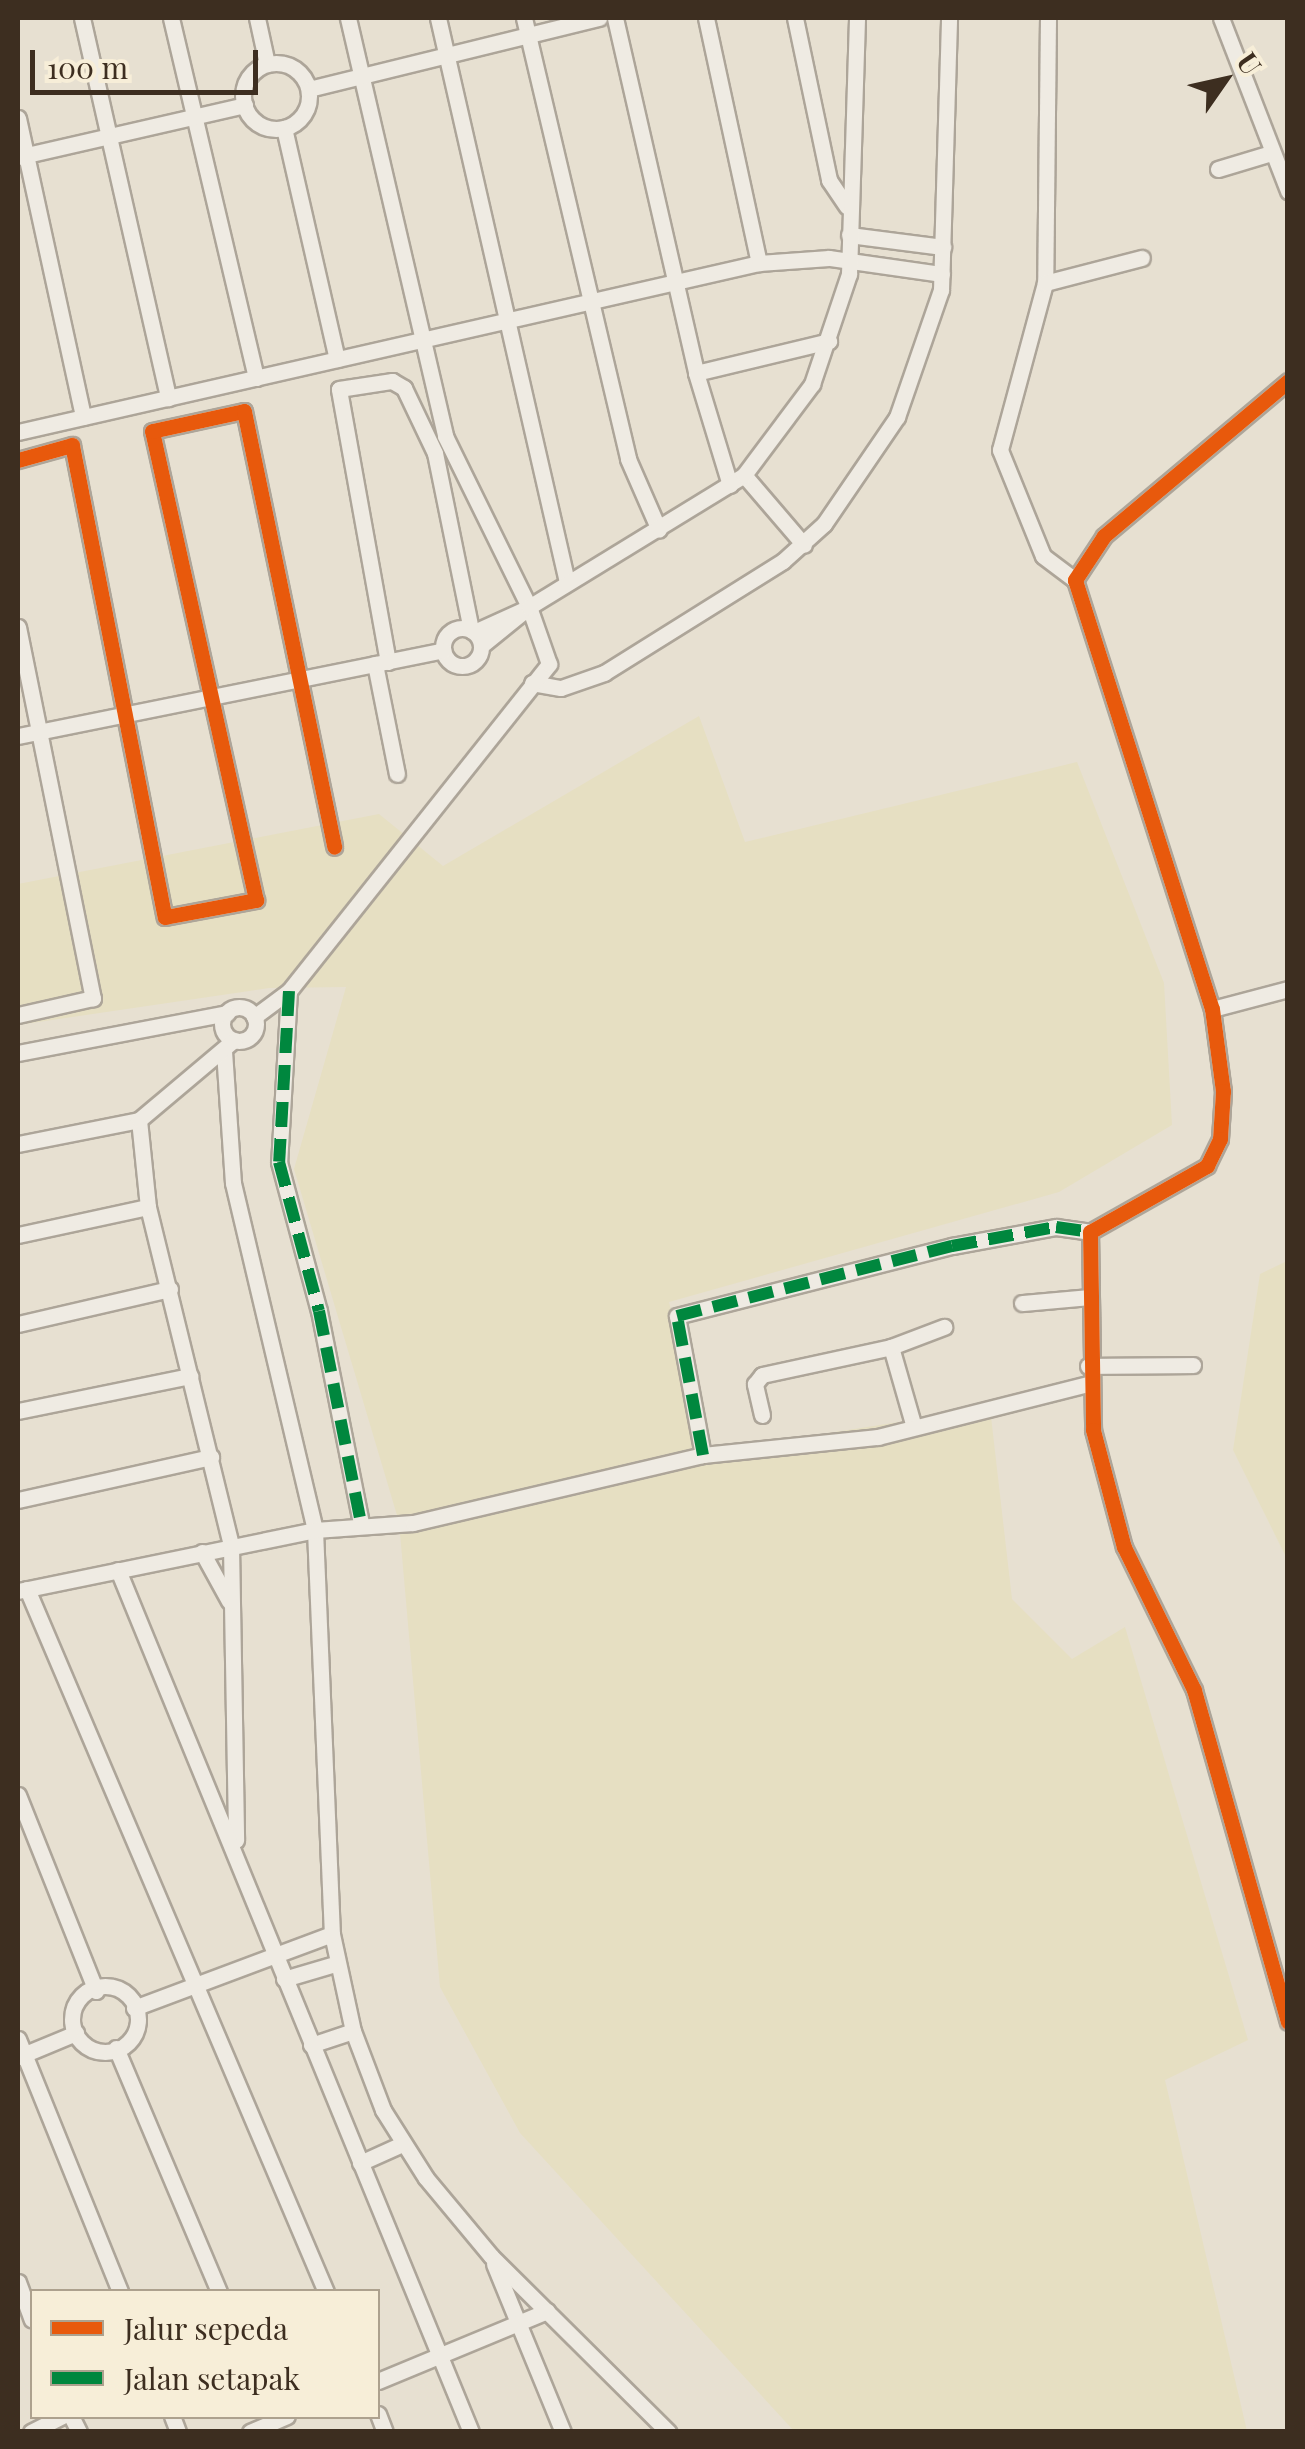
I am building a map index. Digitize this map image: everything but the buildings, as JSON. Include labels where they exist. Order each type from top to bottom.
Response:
[{"type":"street","points":[[82,18],[168,398]]},
{"type":"street","points":[[171,18],[256,378]]},
{"type":"street","points":[[257,18],[267,64]]},
{"type":"street","points":[[18,1144],[139,1120],[229,1046],[250,1037],[254,1017],[288,990],[551,656],[452,454],[421,340],[348,18]]},
{"type":"street","points":[[438,18],[567,582]]},
{"type":"street","points":[[524,18],[628,460],[659,530]]},
{"type":"street","points":[[309,89],[599,18]]},
{"type":"street","points":[[614,18],[696,373],[737,480],[804,545]]},
{"type":"street","points":[[706,18],[759,264]]},
{"type":"street","points":[[795,18],[830,180],[847,207]]},
{"type":"street","points":[[443,650],[452,631],[475,636],[659,530],[737,480],[812,384],[829,341],[850,260],[847,207],[857,18]]},
{"type":"street","points":[[532,683],[562,688],[604,672],[804,545],[908,398],[942,274],[949,18]]},
{"type":"street","points":[[703,1455],[676,1316],[952,1246],[1056,1227],[1090,1232],[1192,1180],[1213,1158],[1224,1091],[1212,1009],[1075,580],[1043,556],[1000,450],[1045,283],[1048,18]]},
{"type":"street","points":[[1221,18],[1268,154],[1288,191]]},
{"type":"street","points":[[267,64],[288,65],[309,89],[304,114],[284,128],[260,124],[245,105],[250,75],[267,64]]},
{"type":"street","points":[[22,156],[245,105]]},
{"type":"street","points":[[18,118],[22,156],[83,417]]},
{"type":"street","points":[[284,128],[337,359]]},
{"type":"street","points":[[1218,169],[1268,154]]},
{"type":"street","points":[[848,235],[943,247]]},
{"type":"street","points":[[1045,283],[1142,258]]},
{"type":"street","points":[[18,432],[759,264],[850,260],[942,274]]},
{"type":"street","points":[[696,373],[829,341]]},
{"type":"street","points":[[18,736],[210,696],[382,663],[443,650],[466,666],[475,636],[435,453],[404,388],[392,381],[339,390],[382,663],[397,774]]},
{"type":"street","points":[[1075,580],[1104,536],[1288,381]]},
{"type":"street","points":[[18,460],[72,446],[165,917],[256,900],[152,431],[244,411],[334,847]]},
{"type":"street","points":[[18,627],[93,998],[18,1015]]},
{"type":"street","points":[[1212,1009],[1288,989]]},
{"type":"street","points":[[288,990],[278,1162],[319,1311],[366,1525]]},
{"type":"street","points":[[18,1053],[242,1008],[254,1017]]},
{"type":"street","points":[[226,1013],[223,1028],[229,1046],[234,1183],[315,1530],[332,1934],[335,1964],[353,2031],[402,2144],[491,2256],[668,2432]]},
{"type":"street","points":[[139,1120],[148,1207],[231,1546],[236,1852]]},
{"type":"street","points":[[18,1235],[148,1207]]},
{"type":"street","points":[[1090,1232],[1088,1384],[1108,1500],[1194,1690],[1288,2022]]},
{"type":"street","points":[[18,1324],[170,1289]]},
{"type":"street","points":[[1022,1304],[1091,1296]]},
{"type":"street","points":[[762,1414],[755,1384],[762,1375],[891,1347],[944,1326]]},
{"type":"street","points":[[891,1347],[914,1427]]},
{"type":"street","points":[[1088,1366],[1193,1365]]},
{"type":"street","points":[[18,1411],[190,1376]]},
{"type":"street","points":[[325,2289],[196,1983],[22,1590],[315,1530],[397,1526],[703,1455],[914,1427],[1088,1384]]},
{"type":"street","points":[[18,1500],[211,1457]]},
{"type":"street","points":[[202,1552],[232,1605]]},
{"type":"street","points":[[118,1570],[471,2432]]},
{"type":"street","points":[[18,1795],[96,1990]]},
{"type":"street","points":[[134,2008],[274,1952],[332,1934]]},
{"type":"street","points":[[284,1979],[335,1964]]},
{"type":"street","points":[[116,1984],[134,2008],[139,2031],[116,2048],[94,2053],[76,2033],[71,2009],[96,1990],[116,1984]]},
{"type":"street","points":[[311,2045],[353,2031]]},
{"type":"street","points":[[76,2033],[20,2050],[119,2289]]},
{"type":"street","points":[[116,2048],[218,2289]]},
{"type":"street","points":[[360,2163],[402,2144]]},
{"type":"street","points":[[491,2256],[563,2432]]},
{"type":"street","points":[[18,2282],[30,2315]]},
{"type":"street","points":[[380,2380],[546,2310]]},
{"type":"street","points":[[31,2432],[56,2419]]},
{"type":"street","points":[[250,2432],[278,2421]]},
{"type":"shaded area","points":[[699,716],[745,842],[1077,762],[1164,983],[1172,1125],[1059,1192],[669,1302],[706,1452],[990,1408],[1012,1599],[1072,1659],[1125,1627],[1248,2040],[1165,2080],[1247,2431],[794,2431],[520,2133],[440,1987],[399,1522],[294,1169],[346,987],[269,988],[18,1025],[18,884],[379,814],[443,866]]},
{"type":"shaded area","points":[[1287,1261],[1287,1559],[1233,1450],[1260,1274]]},
{"type":"marked path","points":[[289,991],[279,1162],[319,1311],[361,1524]]},
{"type":"marked path","points":[[703,1455],[677,1316],[952,1246],[1056,1227],[1090,1232]]},
{"type":"cycle path","points":[[1288,381],[1104,536],[1075,580],[1212,1009],[1223,1091],[1220,1139],[1207,1166],[1090,1232],[1093,1430],[1124,1547],[1194,1690],[1288,2022]]},
{"type":"cycle path","points":[[18,460],[72,445],[165,917],[256,900],[152,431],[244,411],[334,847]]}]
